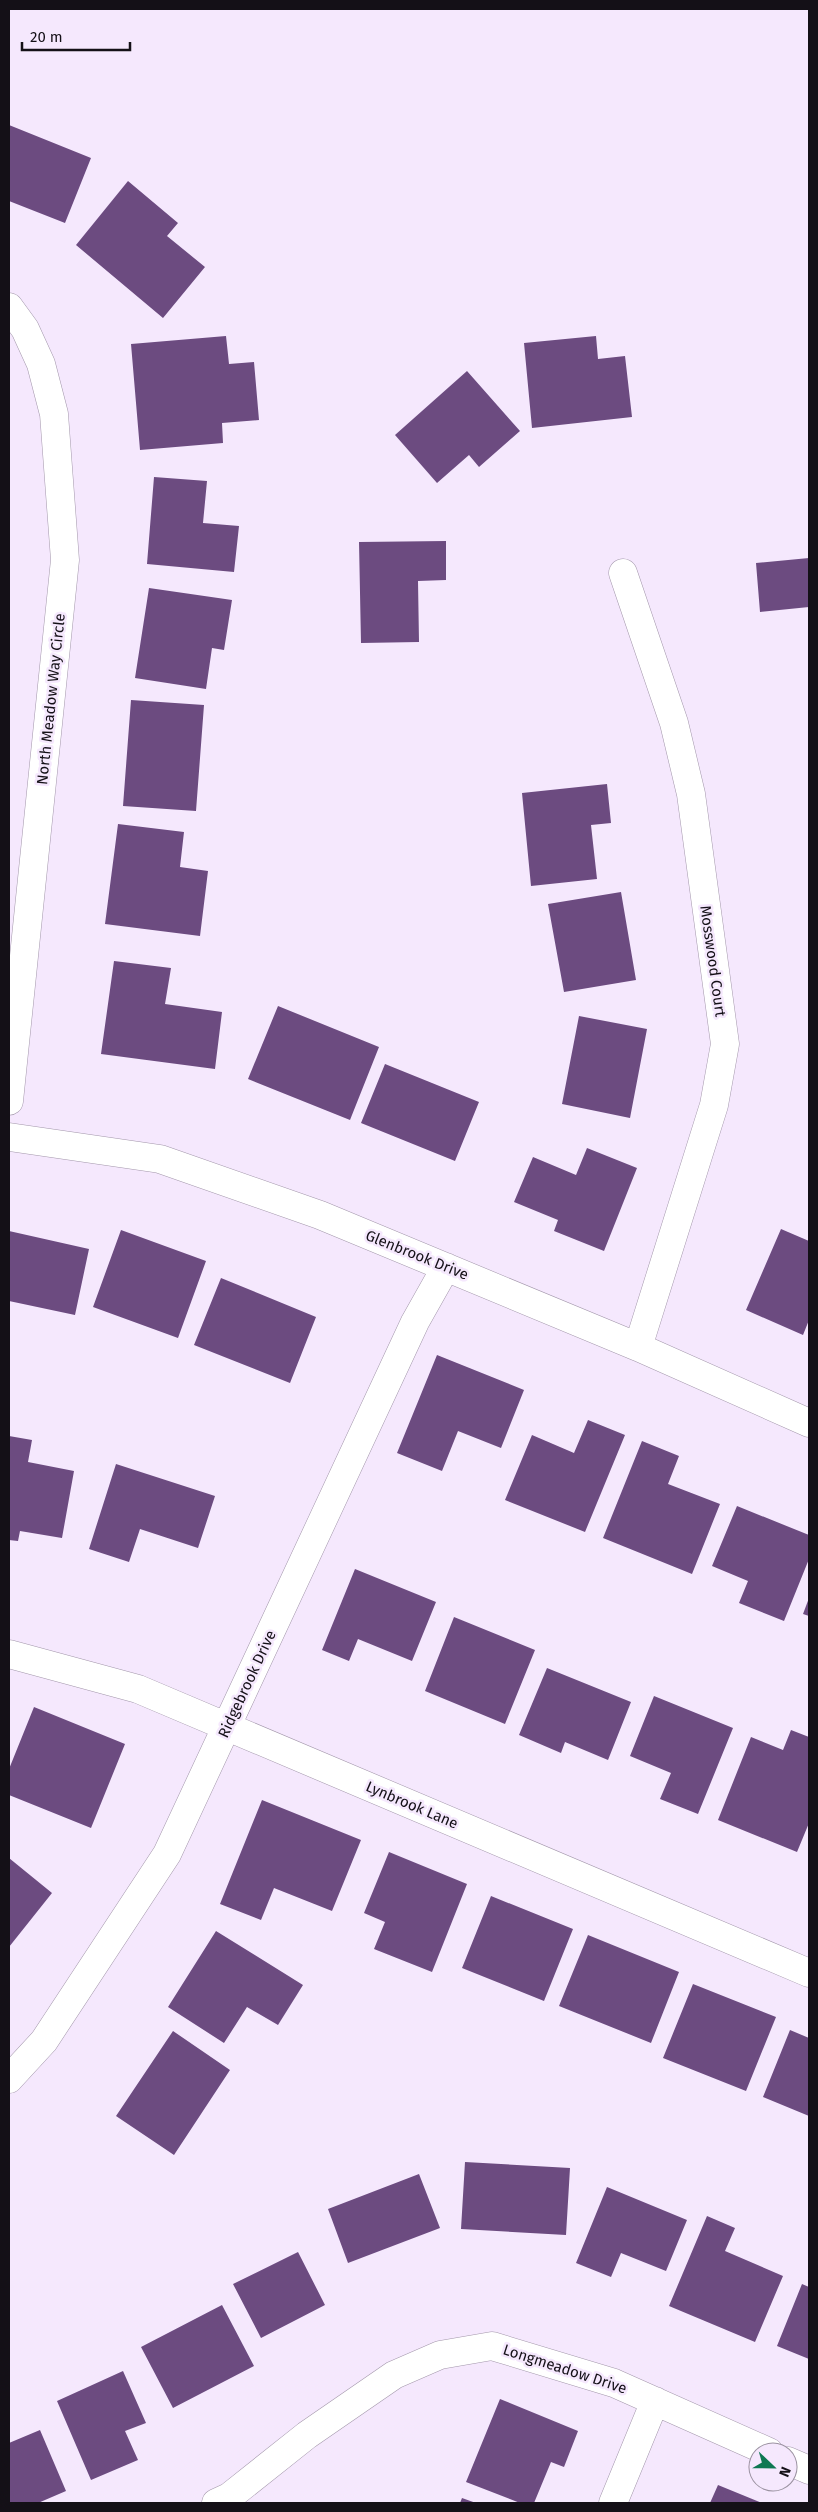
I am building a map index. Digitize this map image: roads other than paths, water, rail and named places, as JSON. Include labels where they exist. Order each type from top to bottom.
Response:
[{"type":"street","name":"North Meadow Way Circle","points":[[9,307],[25,329],[40,364],[54,414],[65,560],[9,1101]]},
{"type":"street","name":"Mosswood Court","points":[[623,573],[674,723],[691,794],[724,1044],[714,1105],[638,1347]]},
{"type":"street","name":"Glenbrook Drive","points":[[9,1137],[160,1159],[320,1215],[638,1347],[809,1423]]},
{"type":"street","name":"Ridgebrook Drive","points":[[9,2079],[44,2041],[167,1854],[414,1322],[446,1267]]},
{"type":"street","name":"Lynbrook Lane","points":[[9,1654],[138,1689],[809,1973]]},
{"type":"street","name":"Longmeadow Drive","points":[[216,2503],[228,2497],[307,2435],[394,2375],[440,2355],[492,2346],[614,2383],[748,2443]]},
{"type":"street","points":[[614,2503],[656,2401]]}]
